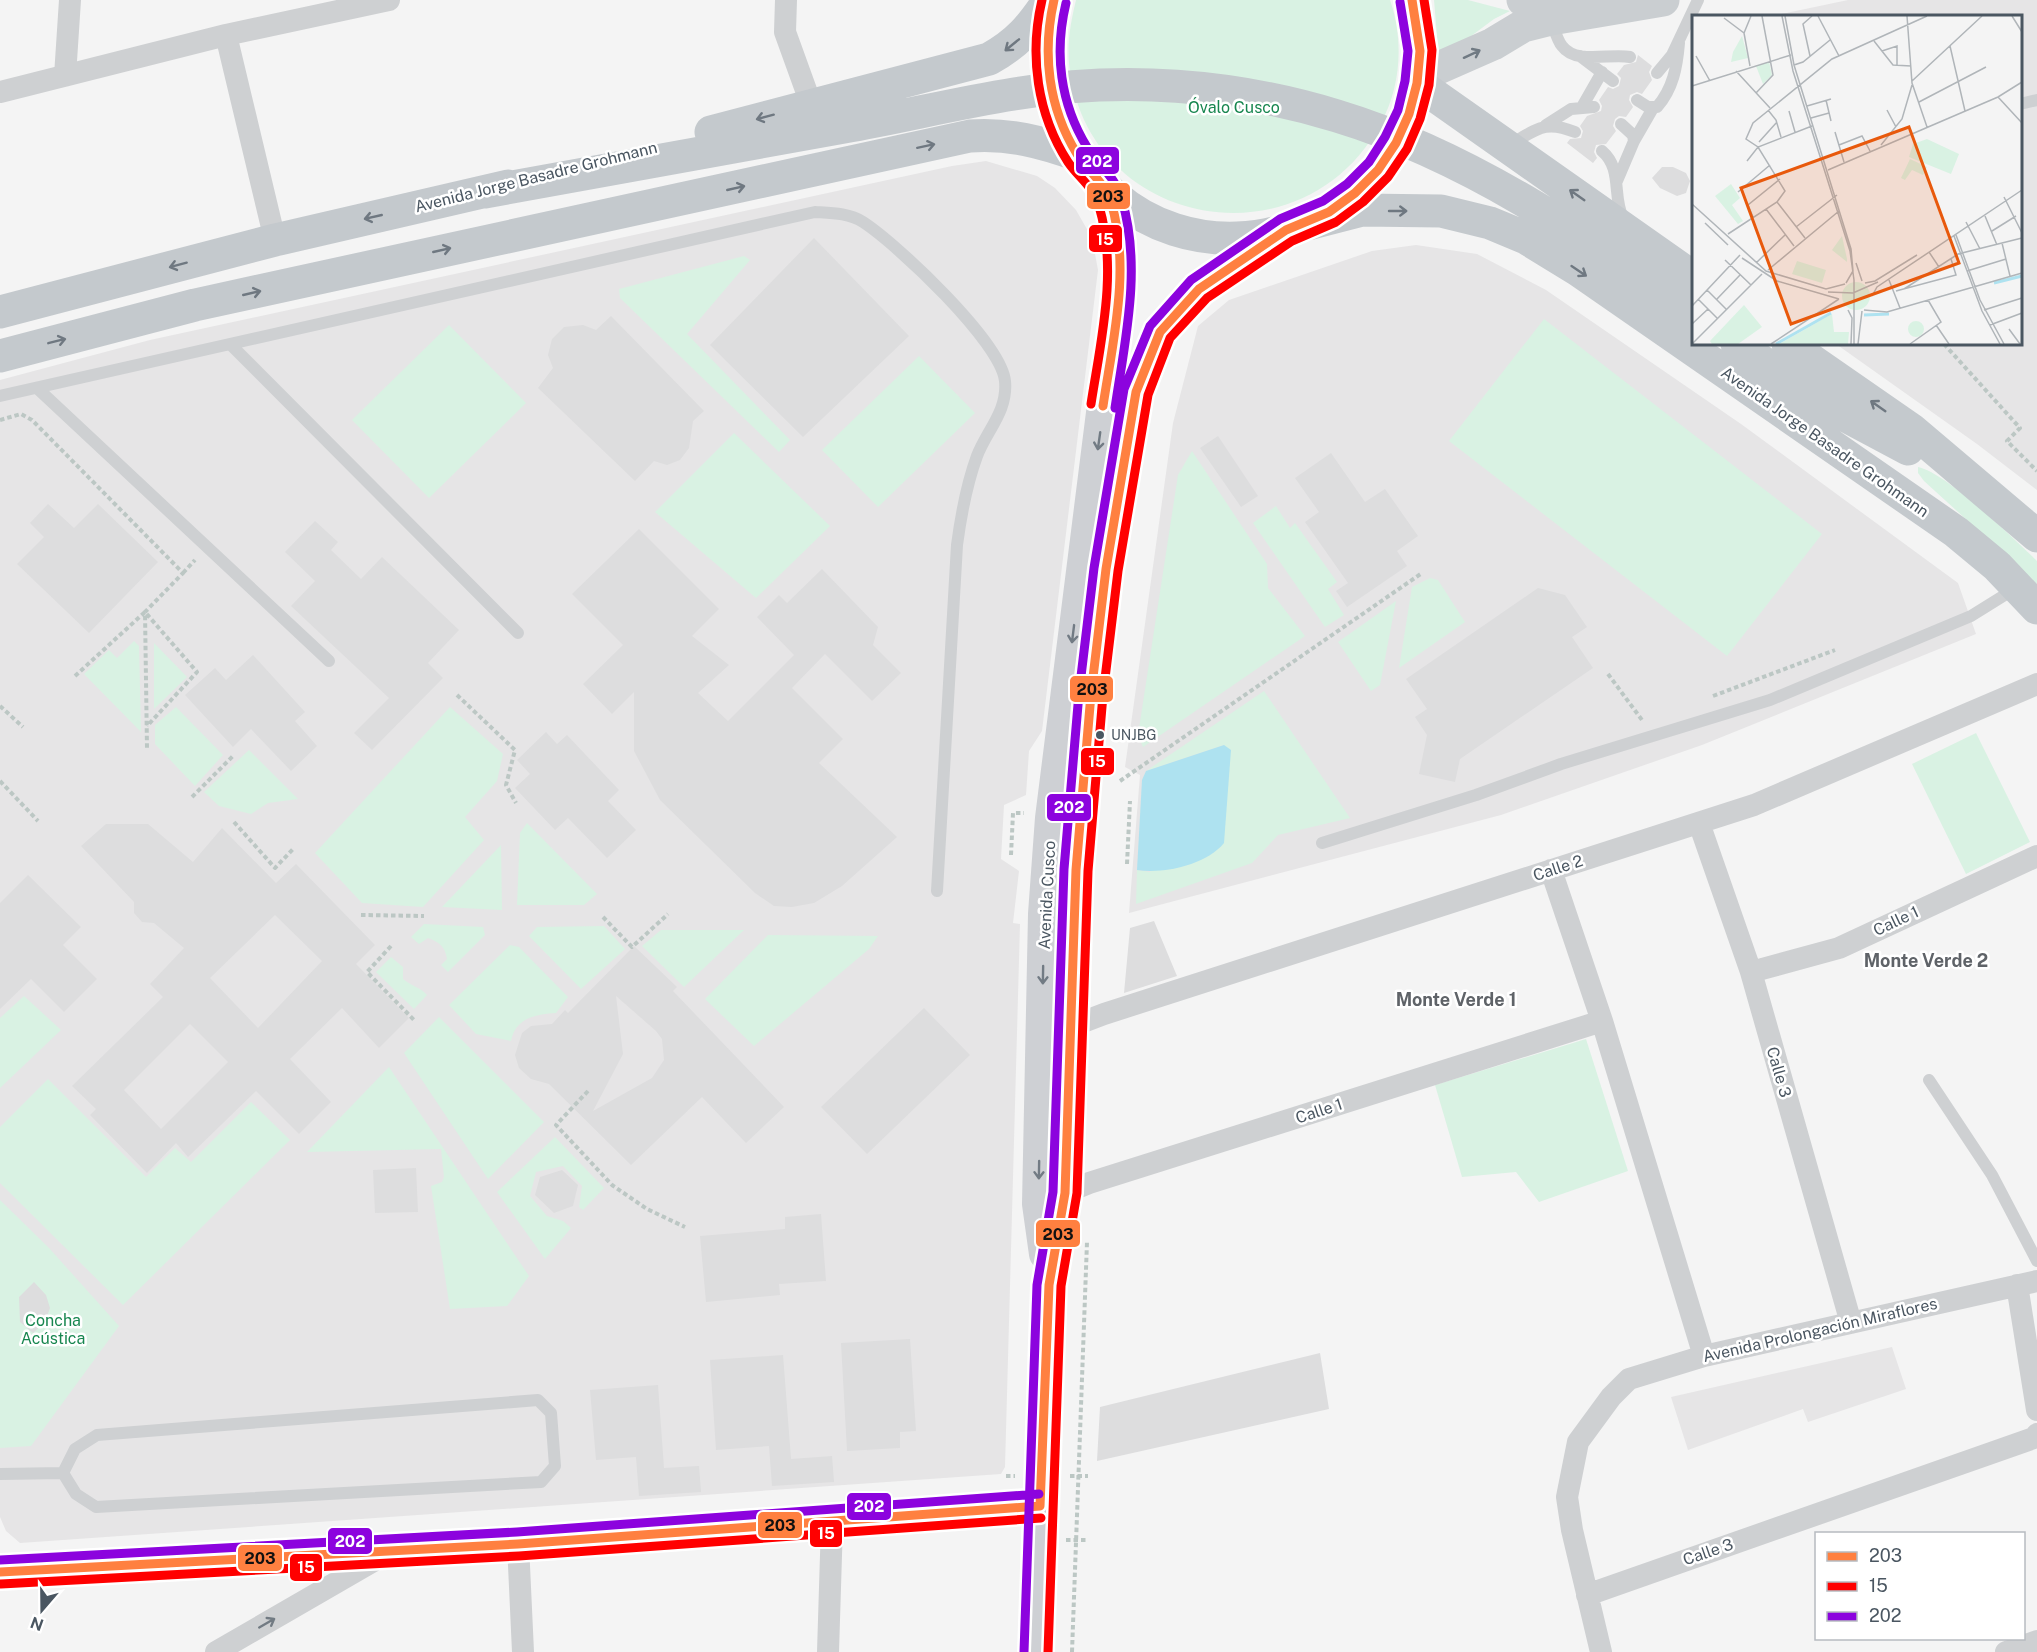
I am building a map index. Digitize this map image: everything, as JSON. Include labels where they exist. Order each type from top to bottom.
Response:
[{"type":"highway","name":"Avenida Jorge Basadre Grohmann","points":[[0,312],[275,240],[486,192],[811,104],[989,59],[1011,47],[1026,32],[1049,0]]},
{"type":"highway","points":[[1054,0],[1049,20],[1046,55],[1050,90],[1061,124],[1078,155],[1105,187],[1128,206],[1155,221],[1184,231],[1215,237],[1247,237],[1293,228],[1329,212],[1355,193],[1378,170],[1396,143],[1409,114],[1418,80],[1418,25],[1412,0]]},
{"type":"highway","points":[[1418,80],[1692,277]]},
{"type":"highway","points":[[486,192],[870,123],[1015,93],[1108,84],[1201,88],[1292,104],[1381,131],[1465,168],[1571,230],[1692,312]]},
{"type":"highway","points":[[511,235],[870,123]]},
{"type":"highway","points":[[0,356],[195,305],[970,136],[996,134],[1019,138],[1078,155]]},
{"type":"highway","name":"Avenida Jorge Basadre Grohmann","points":[[1293,228],[1362,210],[1441,211],[1490,223],[1526,238],[1578,270],[1956,532],[1997,566],[2027,598]]},
{"type":"highway","points":[[1738,345],[1816,399],[1984,489]]},
{"type":"highway","points":[[1789,345],[1912,430],[2037,536]]},
{"type":"highway","points":[[1816,399],[1956,532]]},
{"type":"main road","points":[[1418,80],[1523,26],[1539,6],[1613,10],[1663,0]]},
{"type":"main road","name":"Avenida Cusco","points":[[1036,1652],[1051,1198],[1044,914],[1051,819],[1120,270],[1118,234],[1105,187]]},
{"type":"main road","name":"Avenida Cusco","points":[[1051,1198],[1070,1028],[1076,870],[1091,694],[1107,558],[1136,392],[1160,332],[1199,289],[1293,228]]},
{"type":"street","points":[[65,76],[70,0]]},
{"type":"street","points":[[0,92],[226,35],[389,0]]},
{"type":"street","points":[[786,0],[785,32],[811,104]]},
{"type":"street","points":[[226,35],[275,240]]},
{"type":"street","name":"Calle 2","points":[[1070,1028],[1090,1018],[1754,805],[2037,684]]},
{"type":"street","name":"Calle 3","points":[[1699,823],[1751,972],[1851,1323]]},
{"type":"street","name":"Calle 1","points":[[1751,972],[1839,948],[2037,856]]},
{"type":"street","points":[[1551,870],[1602,1021],[1704,1356]]},
{"type":"street","name":"Calle 1","points":[[1051,1198],[1602,1021]]},
{"type":"street","points":[[2027,1283],[2037,1410]]},
{"type":"street","name":"Avenida Prolongación Miraflores","points":[[1601,1652],[1572,1530],[1568,1488],[1578,1442],[1611,1397],[1629,1378],[1704,1356],[2027,1283]]},
{"type":"street","name":"Calle 3","points":[[1587,1595],[2035,1436]]},
{"type":"street","points":[[0,1572],[518,1544],[832,1523],[1041,1506]]},
{"type":"street","points":[[828,1652],[832,1523]]},
{"type":"street","points":[[518,1544],[524,1652]]},
{"type":"street","points":[[216,1652],[391,1550]]},
{"type":"street","points":[[2006,1652],[2037,1641]]},
{"type":"lane","points":[[1657,73],[1665,66],[1679,43],[1698,0]]},
{"type":"lane","points":[[1539,6],[1560,45],[1578,55],[1612,81]]},
{"type":"lane","points":[[1617,181],[1634,141],[1653,108],[1664,100],[1671,86],[1679,43]]},
{"type":"lane","points":[[1578,55],[1630,57]]},
{"type":"lane","points":[[1485,130],[1516,141],[1546,126],[1571,109],[1588,107],[1602,72]]},
{"type":"lane","points":[[1637,100],[1653,108]]},
{"type":"lane","points":[[2022,104],[2037,100]]},
{"type":"lane","points":[[1621,124],[1633,135],[1634,141]]},
{"type":"lane","points":[[1546,126],[1561,126],[1575,132]]},
{"type":"lane","points":[[1602,151],[1613,165],[1617,181],[1616,205],[1629,233]]},
{"type":"lane","points":[[0,396],[815,212],[837,213],[862,222],[904,255],[972,324],[993,351],[1005,379],[1004,404],[978,453],[962,506],[957,545],[937,891]]},
{"type":"lane","points":[[230,344],[518,633]]},
{"type":"lane","points":[[37,388],[329,661]]},
{"type":"lane","points":[[1322,843],[1476,795],[1572,760],[1770,700],[1971,616],[2027,598]]},
{"type":"lane","points":[[1929,1080],[1992,1175],[2037,1261]]},
{"type":"lane","points":[[538,1400],[551,1413],[555,1466],[541,1482],[96,1507],[76,1494],[63,1473],[75,1449],[97,1436],[538,1400]]},
{"type":"lane","points":[[0,1474],[63,1473]]},
{"type":"path","points":[[1945,345],[2020,428],[2007,441],[2037,471]]},
{"type":"path","points":[[0,420],[21,414],[32,420],[183,573],[145,612],[75,676]]},
{"type":"path","points":[[1120,780],[1422,573]]},
{"type":"path","points":[[145,612],[147,748]]},
{"type":"path","points":[[145,612],[197,672],[147,727]]},
{"type":"path","points":[[1710,697],[1843,647]]},
{"type":"path","points":[[1608,674],[1643,722]]},
{"type":"path","points":[[457,695],[515,750],[506,785],[516,803]]},
{"type":"path","points":[[0,706],[23,728]]},
{"type":"path","points":[[192,797],[234,755]]},
{"type":"path","points":[[0,781],[38,820]]},
{"type":"path","points":[[1126,864],[1130,801]]},
{"type":"path","points":[[1011,855],[1013,813],[1025,813]]},
{"type":"path","points":[[234,822],[275,868],[294,848]]},
{"type":"path","points":[[603,917],[632,947],[668,914]]},
{"type":"path","points":[[360,915],[424,916]]},
{"type":"path","points":[[391,946],[367,972],[415,1021]]},
{"type":"path","points":[[588,1091],[556,1125],[612,1185],[647,1209],[685,1227]]},
{"type":"shaded area","points":[[1848,0],[2037,0],[2037,490],[1977,444],[1837,345],[2022,345],[2022,15],[1777,15]]},
{"type":"shaded area","points":[[986,161],[1037,176],[1055,188],[1076,210],[1092,238],[1098,270],[1042,731],[1029,751],[1026,795],[1004,805],[1001,859],[1019,871],[1013,923],[1020,924],[1005,1467],[1001,1474],[20,1543],[6,1531],[0,1517],[0,380],[150,340],[952,166]]},
{"type":"shaded area","points":[[1416,245],[1477,254],[1546,290],[1741,424],[1958,583],[1976,634],[1702,745],[1501,815],[1129,913],[1140,775],[1125,767],[1173,423],[1198,326],[1229,300],[1372,251]]},
{"type":"shaded area","points":[[1892,1347],[1906,1389],[1808,1422],[1803,1409],[1688,1450],[1671,1397]]},
{"type":"green space","name":"Óvalo Cusco","points":[[1076,0],[1390,0],[1399,47],[1393,94],[1381,123],[1346,169],[1302,199],[1252,212],[1202,210],[1154,193],[1114,163],[1084,119],[1069,63],[1070,31]]},
{"type":"green space","points":[[1434,0],[1468,0],[1510,11],[1494,19],[1439,60]]},
{"type":"green space","points":[[744,256],[750,260],[687,334],[790,440],[779,452],[620,298],[619,289]]},
{"type":"green space","points":[[1544,319],[1822,534],[1727,656],[1449,441]]},
{"type":"green space","points":[[449,325],[526,403],[429,498],[352,420]]},
{"type":"green space","points":[[919,356],[975,413],[878,507],[822,450]]},
{"type":"green space","points":[[734,433],[830,526],[756,598],[655,512]]},
{"type":"green space","points":[[1192,451],[1267,564],[1268,588],[1305,636],[1143,747],[1138,735],[1178,475]]},
{"type":"green space","points":[[1918,467],[1946,481],[1997,523],[2037,561],[2037,584],[1924,481],[1918,473]]},
{"type":"green space","points":[[1276,506],[1290,528],[1295,523],[1337,582],[1328,589],[1344,615],[1325,627],[1253,523]]},
{"type":"green space","points":[[1430,578],[1438,580],[1465,622],[1399,668],[1412,587]]},
{"type":"green space","points":[[1396,601],[1380,685],[1371,691],[1338,642]]},
{"type":"green space","points":[[134,641],[139,646],[141,732],[84,674],[109,650],[117,658]]},
{"type":"green space","points":[[154,643],[187,677],[154,709]]},
{"type":"green space","points":[[1264,691],[1350,818],[1278,835],[1252,863],[1136,904],[1137,870],[1150,872],[1224,745],[1146,771]]},
{"type":"green space","points":[[176,707],[223,755],[195,786],[155,744],[155,725]]},
{"type":"green space","points":[[450,707],[503,754],[497,781],[465,817],[484,840],[423,907],[362,903],[315,853]]},
{"type":"green space","points":[[1976,733],[2030,842],[1966,874],[1912,764]]},
{"type":"green space","points":[[249,750],[298,799],[268,803],[251,814],[219,806],[204,792]]},
{"type":"green space","points":[[527,823],[597,894],[584,905],[517,905],[520,833]]},
{"type":"green space","points":[[501,845],[502,910],[442,907]]},
{"type":"green space","points":[[424,924],[483,927],[485,935],[448,972],[441,965],[447,959],[441,945],[428,938],[419,944],[411,937]]},
{"type":"green space","points":[[604,926],[625,949],[581,989],[529,936],[537,927]]},
{"type":"green space","points":[[661,930],[744,930],[684,987],[642,946]]},
{"type":"green space","points":[[768,935],[878,936],[869,949],[754,1046],[705,999]]},
{"type":"green space","points":[[510,945],[519,947],[568,997],[556,1013],[533,1016],[521,1023],[511,1041],[476,1034],[449,1005]]},
{"type":"green space","points":[[391,957],[403,967],[403,979],[427,995],[414,1009],[376,972]]},
{"type":"green space","points":[[24,996],[61,1030],[0,1088],[0,1018]]},
{"type":"green space","points":[[439,1017],[544,1122],[488,1179],[404,1053]]},
{"type":"green space","points":[[1586,1039],[1628,1171],[1539,1202],[1516,1172],[1462,1177],[1435,1085]]},
{"type":"green space","points":[[389,1067],[529,1276],[507,1306],[450,1309],[431,1186],[442,1182],[444,1177],[441,1149],[307,1152]]},
{"type":"green space","points":[[48,1079],[146,1177],[175,1148],[191,1162],[251,1102],[290,1140],[123,1305],[0,1183],[0,1127]]},
{"type":"green space","points":[[555,1137],[604,1188],[583,1210],[579,1207],[582,1186],[563,1166],[536,1172],[530,1196],[547,1216],[563,1221],[571,1228],[545,1259],[497,1192]]},
{"type":"green space","name":"Concha Acústica","points":[[0,1200],[49,1248],[119,1326],[31,1446],[0,1448]]},
{"type":"water","points":[[1224,745],[1231,750],[1224,843],[1207,857],[1184,866],[1159,871],[1137,870],[1142,780],[1146,771]]},
{"type":"building","points":[[1638,55],[1652,66],[1649,72],[1652,80],[1642,94],[1637,92],[1630,95],[1629,100],[1633,107],[1626,117],[1619,116],[1615,119],[1613,126],[1616,131],[1606,144],[1596,145],[1594,152],[1597,158],[1593,163],[1567,143],[1570,139],[1581,138],[1583,131],[1580,126],[1587,116],[1601,111],[1602,106],[1599,100],[1608,87],[1613,89],[1619,86],[1621,78],[1617,74],[1624,65],[1636,62]]},
{"type":"building","points":[[1662,167],[1673,167],[1686,173],[1690,181],[1686,193],[1677,196],[1660,188],[1652,178]]},
{"type":"building","points":[[814,238],[909,336],[803,437],[710,345]]},
{"type":"building","points":[[611,316],[704,411],[693,421],[689,448],[680,460],[667,465],[654,461],[635,481],[538,388],[553,368],[548,355],[552,339],[564,327],[583,325],[596,330]]},
{"type":"building","points":[[1218,436],[1258,496],[1241,507],[1200,448]]},
{"type":"building","points":[[1331,453],[1365,502],[1385,489],[1418,536],[1397,551],[1407,566],[1347,607],[1336,591],[1348,583],[1305,522],[1319,512],[1295,478]]},
{"type":"building","points":[[48,504],[74,528],[98,504],[158,562],[89,633],[17,564],[44,537],[30,523]]},
{"type":"building","points":[[315,521],[338,542],[331,550],[361,579],[382,557],[459,630],[428,663],[443,678],[372,750],[354,733],[389,698],[291,606],[315,581],[285,552]]},
{"type":"building","points":[[639,529],[719,609],[692,636],[729,665],[698,693],[728,721],[794,655],[757,617],[779,595],[787,603],[822,569],[878,627],[873,645],[901,673],[872,701],[825,654],[792,688],[843,739],[819,763],[897,837],[842,886],[814,903],[792,907],[774,906],[755,893],[660,800],[634,751],[634,692],[612,714],[583,684],[623,645],[572,594]]},
{"type":"building","points":[[1538,588],[1565,595],[1587,627],[1572,637],[1593,668],[1460,759],[1455,782],[1419,774],[1427,735],[1415,717],[1427,709],[1406,679]]},
{"type":"building","points":[[253,655],[305,712],[295,721],[317,746],[291,771],[251,729],[233,747],[185,695],[215,668],[226,680]]},
{"type":"building","points":[[546,732],[557,744],[567,735],[619,790],[608,801],[636,830],[607,858],[568,818],[555,830],[515,788],[530,774],[517,760]]},
{"type":"building","points":[[106,824],[148,824],[193,862],[222,828],[276,883],[296,864],[375,945],[356,964],[409,1018],[379,1048],[342,1008],[290,1059],[331,1102],[299,1134],[256,1091],[188,1157],[176,1143],[147,1173],[90,1115],[96,1109],[72,1086],[163,997],[150,984],[184,948],[154,923],[142,922],[134,913],[134,902],[81,846]],"holes":[[[275,915],[322,961],[258,1028],[210,978]],[[190,1024],[228,1062],[161,1129],[124,1090]]]},
{"type":"building","points":[[28,875],[81,927],[63,945],[97,979],[64,1012],[31,979],[0,1009],[0,903]]},
{"type":"building","points":[[1154,921],[1177,976],[1124,993],[1130,928]]},
{"type":"building","points":[[634,946],[677,987],[673,991],[784,1107],[746,1143],[702,1097],[631,1165],[549,1084],[531,1079],[519,1068],[515,1055],[522,1033],[531,1026],[552,1024],[565,1010],[568,1013]],"holes":[[[616,996],[662,1039],[664,1060],[652,1078],[593,1111],[623,1054]]]},
{"type":"building","points":[[924,1008],[970,1055],[867,1154],[821,1107]]},
{"type":"building","points":[[416,1168],[418,1212],[375,1213],[373,1170]]},
{"type":"building","points":[[562,1170],[578,1185],[573,1206],[554,1213],[535,1195],[540,1177]]},
{"type":"building","points":[[821,1214],[826,1281],[779,1284],[780,1295],[706,1302],[700,1236],[785,1229],[785,1217]]},
{"type":"building","points":[[34,1282],[46,1295],[50,1308],[45,1322],[33,1333],[20,1322],[19,1297]]},
{"type":"building","points":[[910,1339],[916,1431],[900,1432],[900,1448],[847,1451],[841,1343]]},
{"type":"building","points":[[1320,1353],[1329,1409],[1097,1461],[1100,1407]]},
{"type":"building","points":[[783,1355],[791,1459],[832,1456],[834,1482],[772,1486],[769,1446],[716,1450],[710,1360]]},
{"type":"building","points":[[658,1385],[664,1468],[699,1466],[701,1492],[639,1496],[636,1457],[596,1460],[590,1390]]},
{"type":"transit line","name":"15","points":[[1042,0],[1038,21],[1036,63],[1043,104],[1057,144],[1097,199],[1105,230],[1106,305],[1091,404]]},
{"type":"transit line","name":"203","points":[[1054,0],[1050,20],[1048,60],[1059,118],[1077,154],[1108,195],[1117,227],[1120,252],[1118,304],[1103,406]]},
{"type":"transit line","name":"203","points":[[1040,1506],[1049,1285],[1065,1193],[1076,870],[1091,694],[1106,569],[1136,392],[1160,332],[1199,289],[1286,230],[1329,212],[1355,193],[1378,170],[1396,143],[1409,114],[1417,83],[1420,51],[1412,0]]},
{"type":"transit line","name":"15","points":[[1048,1652],[1061,1286],[1077,1193],[1088,871],[1103,695],[1118,571],[1148,395],[1170,338],[1207,298],[1292,241],[1336,222],[1363,202],[1388,177],[1407,149],[1420,119],[1429,85],[1432,50],[1424,0]]},
{"type":"transit line","name":"202","points":[[1024,1652],[1037,1285],[1053,1192],[1064,869],[1079,693],[1094,568],[1124,389],[1150,326],[1191,280],[1280,219],[1323,201],[1347,184],[1369,162],[1398,110],[1405,81],[1408,51],[1400,2]]},
{"type":"transit line","name":"202","points":[[1066,3],[1060,40],[1065,95],[1087,147],[1119,192],[1128,226],[1131,252],[1130,304],[1115,408]]},
{"type":"transit line","name":"202","points":[[0,1560],[517,1532],[1039,1494]]},
{"type":"transit line","name":"203","points":[[0,1572],[518,1544],[1040,1506]]},
{"type":"transit line","name":"15","points":[[1,1584],[519,1556],[1041,1518]]},
{"type":"place","name":"UNJBG","points":[[1100,735]]},
{"type":"district","name":"Monte Verde 2","points":[[1926,960]]},
{"type":"district","name":"Monte Verde 1","points":[[1456,999]]}]
